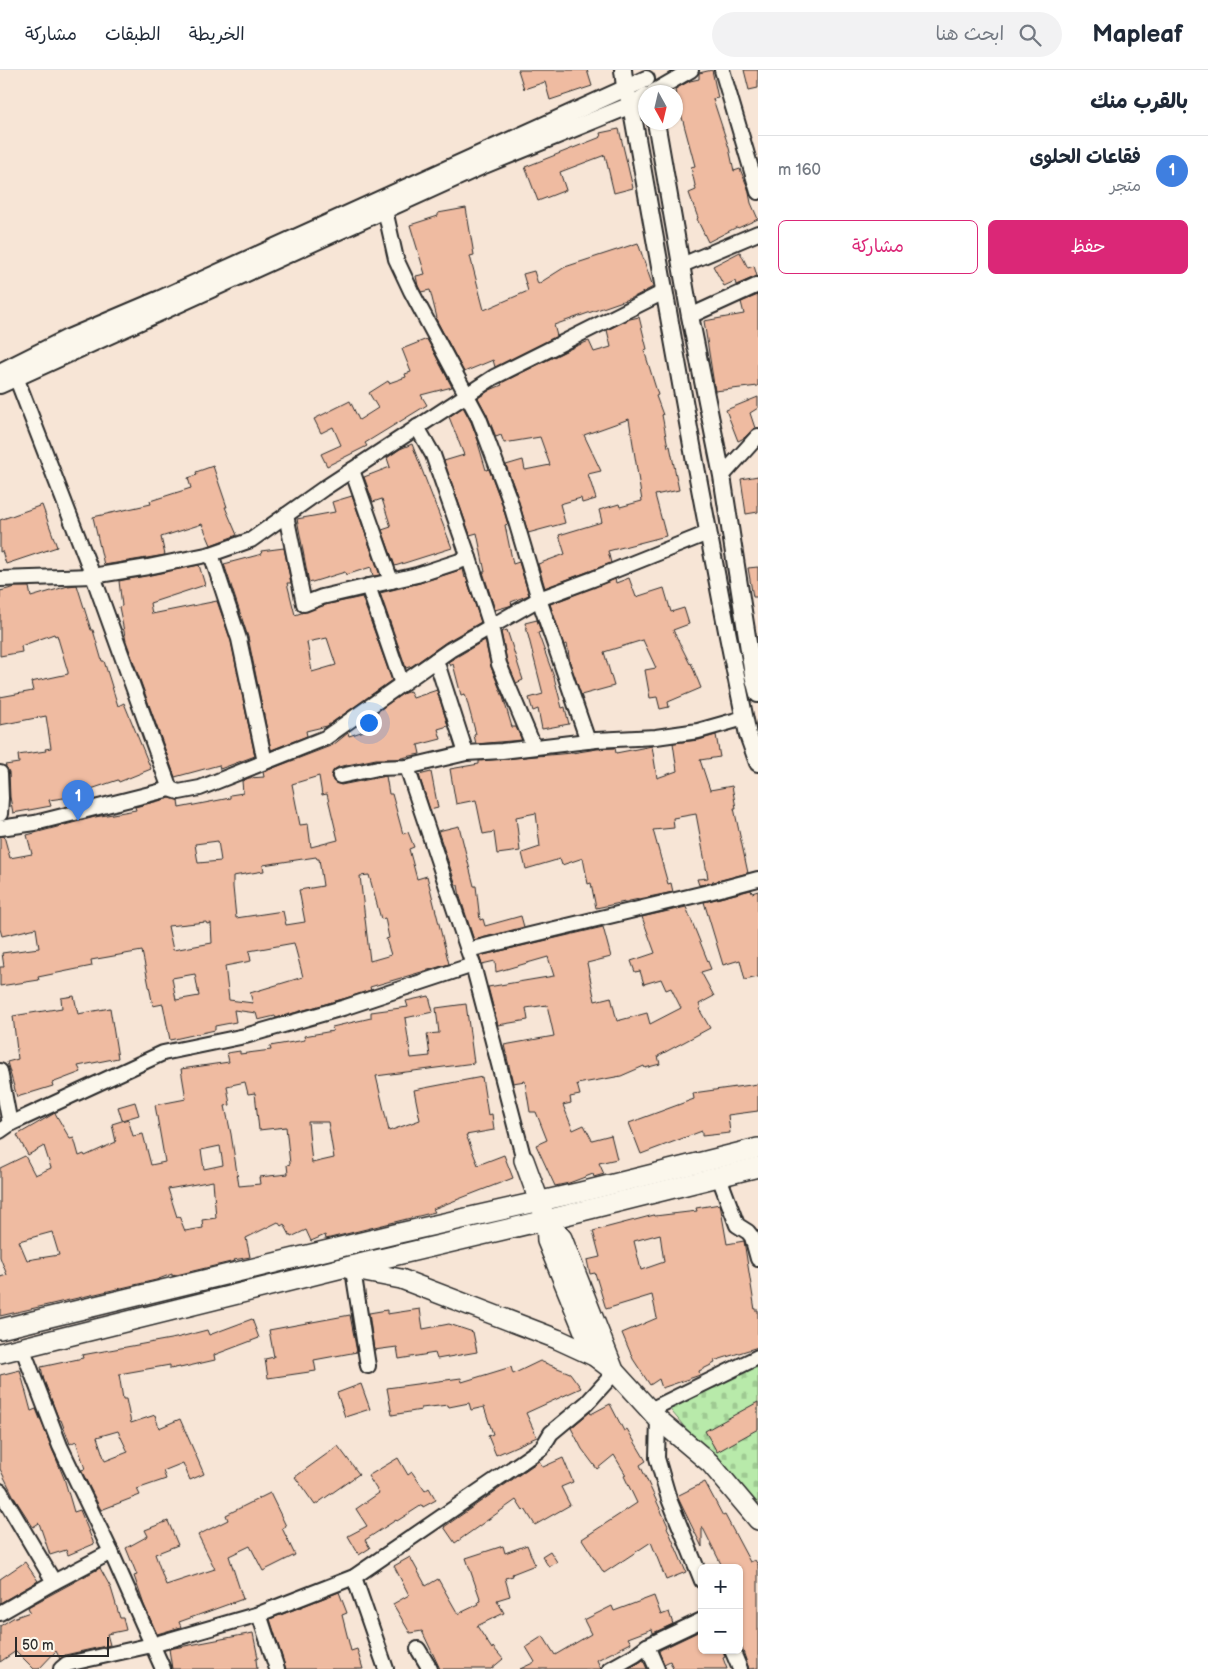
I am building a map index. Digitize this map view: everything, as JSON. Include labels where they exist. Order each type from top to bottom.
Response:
[{"type":"main road","points":[[0,1328],[758,1148]]},
{"type":"main road","points":[[524,1160],[546,1220],[547,1241],[594,1356]]},
{"type":"main road","points":[[0,1353],[758,1167]]},
{"type":"main road","points":[[546,1220],[562,1238],[615,1372]]},
{"type":"main road","points":[[348,1269],[401,1278],[558,1339],[594,1356],[615,1372],[654,1414],[710,1463],[758,1520]]},
{"type":"street","points":[[623,70],[625,87],[631,105],[708,534],[744,718],[758,763]]},
{"type":"street","points":[[0,372],[68,338],[160,299],[625,87],[649,83],[691,70]]},
{"type":"street","points":[[722,70],[758,192]]},
{"type":"street","points":[[0,385],[484,165],[638,101]]},
{"type":"street","points":[[657,130],[690,316],[722,476],[745,628],[758,694]]},
{"type":"street","points":[[385,210],[396,259],[411,291],[479,418],[509,498],[539,599],[588,740]]},
{"type":"street","points":[[682,265],[758,233]]},
{"type":"street","points":[[690,316],[758,285]]},
{"type":"street","points":[[0,579],[93,576],[211,554],[251,540],[352,470],[494,377],[664,292]]},
{"type":"street","points":[[16,377],[93,576],[170,788]]},
{"type":"street","points":[[417,428],[433,455],[491,626],[499,664],[534,748]]},
{"type":"street","points":[[722,476],[758,436]]},
{"type":"street","points":[[352,470],[391,580]]},
{"type":"street","points":[[286,515],[304,604],[322,597],[417,575],[469,558]]},
{"type":"street","points":[[0,828],[35,823],[170,788],[178,792],[200,788],[325,738],[450,650],[539,599],[708,534]]},
{"type":"street","points":[[211,554],[239,639],[265,762]]},
{"type":"street","points":[[368,586],[402,684]]},
{"type":"street","points":[[436,660],[466,753]]},
{"type":"street","points":[[340,776],[378,768],[407,767],[466,753],[534,748],[588,740],[656,737],[698,731],[744,718]]},
{"type":"street","points":[[407,767],[473,965],[524,1160]]},
{"type":"street","points":[[0,773],[0,814]]},
{"type":"street","points":[[468,950],[699,895],[758,879]]},
{"type":"street","points":[[0,1071],[5,1127],[163,1053],[245,1036],[346,1007],[473,965]]},
{"type":"street","points":[[719,1177],[738,1225],[752,1237],[758,1259]]},
{"type":"street","points":[[348,1269],[368,1366]]},
{"type":"street","points":[[22,1348],[60,1446],[111,1552],[162,1669]]},
{"type":"street","points":[[698,1571],[669,1499],[657,1458],[654,1414],[758,1357]]},
{"type":"street","points":[[61,1669],[67,1664],[152,1645],[259,1614],[354,1577],[542,1448],[551,1433],[587,1403],[615,1372]]},
{"type":"street","points":[[0,1491],[54,1582]]},
{"type":"street","points":[[0,1613],[111,1552]]},
{"type":"street","points":[[354,1577],[386,1669]]},
{"type":"street","points":[[259,1614],[277,1669]]},
{"type":"street","points":[[610,1669],[647,1646],[698,1622]]},
{"type":"street","points":[[647,1646],[657,1669]]},
{"type":"street","points":[[418,1650],[430,1669]]},
{"type":"street","points":[[734,1654],[740,1669]]},
{"type":"green space","points":[[758,1362],[758,1516],[668,1407]]},
{"type":"building","points":[[518,70],[587,70],[592,86],[550,100],[545,82],[524,89]]},
{"type":"building","points":[[712,70],[718,98],[713,99],[729,148],[734,171],[740,169],[758,219],[737,227],[708,242],[697,219],[689,193],[696,190],[691,167],[695,166],[683,121],[682,85],[699,79],[699,73]]},
{"type":"building","points":[[744,70],[758,70],[758,88],[749,90]]},
{"type":"building","points":[[619,129],[633,188],[614,193],[605,155],[560,172],[566,190],[538,201],[525,167],[601,137],[600,133]]},
{"type":"building","points":[[466,208],[474,255],[470,256],[484,310],[528,291],[523,274],[534,271],[538,284],[565,267],[638,243],[653,287],[634,297],[554,325],[557,336],[495,367],[493,360],[464,372],[436,319],[430,290],[421,292],[418,286],[416,276],[425,274],[410,225],[438,216],[438,213]]},
{"type":"building","points":[[740,252],[748,268],[754,266],[757,276],[736,285],[735,281],[724,286],[713,266]]},
{"type":"building","points":[[758,295],[758,386],[715,391],[704,321],[744,314],[741,302]]},
{"type":"building","points":[[639,317],[647,349],[644,350],[663,415],[668,447],[670,446],[679,490],[655,495],[666,536],[608,551],[611,563],[545,588],[538,564],[565,554],[559,535],[602,522],[599,510],[619,504],[620,507],[642,501],[629,419],[584,435],[601,471],[588,474],[596,499],[582,503],[581,498],[560,504],[565,523],[528,533],[506,465],[523,460],[525,470],[550,465],[540,437],[504,443],[501,435],[496,437],[478,398],[502,385],[501,383],[589,341],[594,352],[611,347],[607,330],[630,319]]},
{"type":"building","points":[[427,339],[452,387],[421,395],[427,405],[365,443],[367,446],[327,466],[321,454],[341,445],[333,427],[321,433],[314,419],[350,401],[359,420],[378,408],[369,393],[388,381],[389,383],[406,377],[405,374],[411,372],[402,349]]},
{"type":"building","points":[[758,397],[758,408],[750,413],[755,428],[738,441],[726,410]]},
{"type":"building","points":[[463,407],[479,443],[486,470],[489,469],[501,501],[508,524],[505,525],[513,564],[519,562],[529,595],[511,602],[512,605],[495,610],[483,572],[485,572],[477,533],[470,535],[444,461],[464,455],[449,417]]},
{"type":"building","points":[[412,444],[452,548],[395,566],[382,530],[391,527],[382,499],[373,502],[364,477],[390,467],[387,458],[400,449]]},
{"type":"building","points":[[213,466],[227,507],[225,507],[237,535],[211,545],[202,524],[161,537],[165,555],[104,565],[93,517],[151,504],[150,501],[191,488],[188,478],[197,475],[196,472]]},
{"type":"building","points":[[758,476],[758,512],[746,514],[741,479]]},
{"type":"building","points":[[352,496],[380,575],[373,576],[371,567],[346,575],[345,572],[309,583],[297,519],[335,512],[332,502]]},
{"type":"building","points":[[42,505],[57,547],[6,564],[2,551],[0,552],[0,520]]},
{"type":"building","points":[[284,548],[291,583],[287,583],[295,615],[325,605],[362,597],[392,680],[327,726],[306,731],[307,736],[271,750],[248,637],[224,564],[262,554],[261,551]],"holes":[[[327,638],[336,665],[312,672],[307,642]]]},
{"type":"building","points":[[199,565],[205,585],[150,603],[152,614],[217,601],[231,641],[255,756],[220,769],[219,765],[175,777],[126,641],[119,607],[122,606],[119,581]]},
{"type":"building","points":[[758,567],[758,597],[753,597],[748,568]]},
{"type":"building","points":[[463,569],[481,622],[406,668],[380,593],[420,583]]},
{"type":"building","points":[[629,578],[636,597],[664,588],[671,612],[684,608],[689,624],[673,630],[691,663],[701,688],[668,702],[669,707],[660,709],[657,697],[650,698],[645,670],[656,668],[643,640],[604,652],[614,686],[581,695],[570,663],[567,644],[564,645],[550,604],[615,579],[616,583]]},
{"type":"building","points":[[77,585],[118,706],[124,703],[151,769],[119,782],[118,780],[85,791],[86,795],[49,800],[51,806],[13,813],[9,772],[5,765],[19,763],[18,755],[46,751],[45,749],[51,748],[46,716],[0,725],[0,697],[33,691],[31,682],[68,674],[68,672],[57,635],[55,636],[54,634],[21,646],[22,652],[0,656],[0,591],[16,587],[29,587],[31,597]]},
{"type":"building","points":[[537,620],[541,632],[538,633],[554,677],[562,708],[565,707],[569,724],[542,729],[538,709],[533,711],[529,698],[543,694],[525,623]]},
{"type":"building","points":[[507,630],[523,680],[516,683],[507,661],[501,632]]},
{"type":"building","points":[[485,640],[491,667],[512,727],[516,727],[522,740],[476,744],[474,735],[476,734],[465,694],[461,695],[453,664],[450,666],[448,662]]},
{"type":"building","points":[[437,690],[448,726],[438,729],[441,739],[418,745],[420,754],[397,759],[376,759],[338,767],[334,770],[331,777],[334,782],[341,785],[386,776],[389,794],[392,794],[403,834],[408,832],[414,847],[409,849],[417,879],[427,876],[449,964],[370,987],[371,990],[343,999],[276,1018],[275,1016],[258,1020],[256,1013],[234,1010],[236,1022],[215,1026],[215,1030],[170,1040],[163,1004],[153,1006],[142,951],[91,960],[92,966],[38,977],[39,980],[0,986],[0,967],[4,967],[2,953],[39,948],[36,928],[2,936],[0,929],[0,837],[4,836],[10,858],[32,854],[27,835],[95,817],[136,810],[135,807],[170,798],[178,800],[179,808],[230,798],[230,795],[243,793],[242,781],[249,778],[264,777],[263,772],[333,745],[348,733],[349,736],[370,729],[367,719],[402,694],[410,691],[413,698]],"holes":[[[319,776],[322,795],[327,794],[338,840],[311,847],[308,824],[300,825],[292,784]],[[218,841],[221,861],[198,863],[195,844]],[[316,857],[319,859],[323,886],[299,890],[305,922],[286,925],[283,911],[236,918],[233,876],[264,871],[263,865]],[[369,875],[381,919],[385,918],[389,938],[386,939],[391,955],[370,961],[360,876]],[[211,923],[212,943],[173,950],[168,926]],[[294,943],[303,977],[250,993],[253,1003],[229,1000],[225,966],[251,961],[249,951]],[[195,974],[199,996],[176,1000],[172,978]]]},
{"type":"building","points":[[716,735],[720,757],[700,760],[710,790],[732,786],[736,808],[734,808],[748,873],[707,884],[699,885],[697,879],[708,878],[696,814],[673,818],[674,828],[653,830],[668,884],[671,883],[673,892],[596,908],[591,883],[588,884],[583,858],[562,865],[560,859],[526,869],[522,853],[540,847],[536,813],[516,817],[520,851],[497,854],[494,832],[483,834],[476,800],[456,804],[450,769],[479,764],[479,761],[597,749],[615,748],[616,753],[652,746],[657,778],[677,771],[673,743],[699,740]]},
{"type":"building","points":[[431,772],[438,808],[430,810],[419,775]]},
{"type":"building","points":[[459,826],[474,886],[476,886],[480,920],[483,919],[485,926],[521,916],[524,927],[474,940],[458,885],[456,885],[438,831]]},
{"type":"building","points":[[751,890],[752,893],[758,891],[758,977],[745,980],[740,960],[723,965],[704,902]]},
{"type":"building","points":[[686,907],[711,969],[701,972],[714,996],[699,1004],[701,1008],[699,1009],[710,1028],[658,1056],[660,1064],[645,1068],[644,1066],[621,1076],[577,1084],[580,1095],[570,1097],[571,1103],[563,1105],[573,1130],[584,1125],[592,1140],[611,1135],[617,1159],[599,1163],[604,1174],[594,1177],[593,1174],[555,1186],[536,1145],[547,1140],[536,1112],[530,1112],[525,1081],[513,1083],[504,1045],[554,1036],[547,1005],[526,1008],[528,1020],[498,1025],[488,987],[554,976],[548,957],[496,972],[495,961],[482,964],[479,956],[603,927],[611,957],[587,963],[595,1001],[611,997],[617,1021],[647,1013],[650,1024],[681,1008],[671,988],[666,990],[661,979],[644,984],[640,971],[635,972],[631,961],[655,953],[642,917]]},
{"type":"building","points":[[74,996],[78,1014],[110,1008],[118,1058],[78,1066],[81,1072],[52,1083],[53,1086],[17,1097],[7,1062],[18,1059],[13,1016],[62,1008],[61,998]]},
{"type":"building","points":[[429,996],[433,1012],[405,1018],[411,1058],[430,1056],[427,1034],[439,1033],[436,1008],[466,1004],[474,1063],[376,1076],[389,1131],[420,1120],[414,1090],[482,1077],[488,1115],[492,1114],[494,1130],[466,1135],[478,1165],[504,1155],[513,1178],[433,1209],[435,1212],[326,1239],[325,1235],[311,1241],[306,1230],[291,1237],[284,1224],[281,1226],[278,1222],[246,1238],[250,1257],[0,1316],[0,1277],[7,1275],[0,1257],[0,1168],[25,1156],[35,1175],[51,1168],[44,1146],[28,1155],[17,1135],[55,1113],[70,1139],[74,1138],[79,1156],[84,1154],[85,1156],[116,1142],[112,1124],[128,1119],[133,1136],[143,1134],[151,1165],[165,1162],[155,1105],[186,1099],[181,1069],[229,1062],[227,1053],[240,1051],[240,1054],[271,1050],[270,1046],[305,1040],[304,1036],[333,1031],[332,1027],[371,1018],[371,1012],[408,1007],[406,1001]],"holes":[[[245,1082],[248,1094],[255,1093],[259,1130],[286,1127],[290,1164],[287,1165],[288,1174],[259,1177],[260,1184],[239,1186],[225,1106],[230,1105],[227,1086]],[[308,1122],[328,1122],[334,1158],[312,1163]],[[220,1146],[223,1165],[204,1169],[201,1150]],[[213,1181],[216,1218],[202,1220],[203,1228],[185,1231],[179,1216],[177,1217],[168,1189]],[[52,1232],[59,1255],[27,1260],[19,1241]]]},
{"type":"building","points":[[758,1084],[758,1111],[728,1115],[730,1133],[702,1136],[702,1131],[641,1154],[629,1123],[694,1099],[693,1093]]},
{"type":"building","points":[[135,1102],[139,1115],[122,1120],[118,1107]]},
{"type":"building","points":[[720,1204],[727,1244],[744,1241],[755,1310],[758,1310],[758,1347],[714,1361],[715,1363],[699,1371],[700,1375],[662,1388],[659,1379],[650,1385],[633,1359],[622,1333],[657,1318],[652,1295],[606,1309],[595,1273],[590,1274],[587,1260],[600,1257],[593,1231],[654,1215],[697,1211],[696,1208]],"holes":[[[660,1234],[664,1262],[641,1270],[634,1241]]]},
{"type":"building","points":[[420,1309],[423,1329],[449,1324],[473,1332],[477,1352],[437,1359],[435,1353],[399,1359],[397,1347],[374,1350],[369,1313],[387,1310],[387,1314]]},
{"type":"building","points":[[350,1315],[357,1352],[314,1360],[316,1371],[268,1378],[265,1359],[274,1357],[269,1330]]},
{"type":"building","points":[[252,1319],[259,1338],[214,1355],[215,1360],[180,1368],[170,1369],[170,1365],[119,1374],[123,1399],[126,1399],[131,1423],[155,1415],[159,1428],[180,1419],[204,1474],[190,1480],[183,1463],[163,1471],[166,1479],[137,1489],[140,1495],[101,1510],[81,1470],[85,1469],[76,1441],[70,1444],[61,1420],[59,1420],[44,1381],[41,1367],[83,1358],[82,1355],[176,1338],[207,1330],[209,1335]],"holes":[[[118,1431],[128,1452],[105,1461],[97,1437]]]},
{"type":"building","points":[[540,1361],[570,1373],[581,1388],[526,1413],[537,1437],[496,1455],[488,1436],[493,1434],[484,1407],[471,1410],[469,1403],[449,1407],[448,1405],[421,1408],[421,1410],[392,1415],[387,1388],[461,1378],[462,1382],[511,1367],[513,1374]]},
{"type":"building","points":[[20,1370],[31,1411],[36,1409],[64,1478],[74,1512],[80,1510],[94,1544],[68,1555],[66,1550],[50,1555],[39,1523],[33,1527],[15,1499],[0,1469],[0,1375]]},
{"type":"building","points":[[361,1384],[370,1409],[345,1417],[337,1393]]},
{"type":"building","points":[[758,1402],[758,1429],[717,1452],[705,1431]]},
{"type":"building","points":[[610,1404],[624,1431],[627,1429],[646,1461],[640,1465],[668,1526],[686,1572],[666,1580],[651,1542],[604,1573],[582,1539],[637,1503],[624,1476],[626,1475],[614,1455],[597,1469],[582,1449],[571,1428],[590,1412],[591,1414]]},
{"type":"building","points":[[338,1446],[359,1474],[315,1505],[295,1477]]},
{"type":"building","points":[[398,1458],[408,1475],[412,1472],[425,1491],[429,1488],[436,1500],[423,1507],[422,1505],[365,1540],[370,1548],[359,1555],[348,1536],[367,1526],[356,1509],[379,1493],[368,1476]]},
{"type":"building","points":[[563,1458],[573,1482],[561,1487],[570,1505],[535,1525],[525,1509],[523,1511],[516,1500],[455,1543],[444,1527],[539,1461],[543,1467]]},
{"type":"building","points":[[705,1482],[750,1562],[755,1560],[758,1565],[758,1668],[749,1669],[743,1651],[743,1564],[721,1564],[702,1526],[702,1547],[677,1496]]},
{"type":"building","points":[[270,1493],[286,1526],[282,1528],[295,1555],[263,1571],[250,1546],[229,1556],[243,1599],[179,1622],[181,1627],[157,1634],[144,1605],[134,1576],[137,1575],[126,1548],[148,1536],[145,1530],[168,1521],[178,1545],[155,1554],[166,1585],[215,1569],[198,1535],[228,1520],[226,1515]]},
{"type":"building","points":[[527,1545],[535,1565],[505,1578],[510,1596],[497,1600],[504,1613],[477,1626],[492,1649],[493,1647],[503,1659],[491,1669],[440,1669],[422,1631],[410,1633],[393,1604],[409,1595],[394,1566],[410,1557],[426,1586],[438,1579],[458,1614],[479,1604],[478,1602],[481,1601],[466,1558],[503,1546],[505,1553]]},
{"type":"building","points":[[550,1551],[557,1562],[549,1567],[542,1556]]},
{"type":"building","points":[[25,1562],[38,1581],[0,1603],[0,1579]]},
{"type":"building","points":[[100,1568],[111,1588],[120,1618],[123,1618],[126,1630],[107,1634],[110,1645],[65,1655],[60,1659],[56,1651],[39,1669],[34,1669],[16,1651],[0,1662],[0,1626],[13,1618],[30,1612],[28,1607]]},
{"type":"building","points":[[339,1592],[347,1613],[342,1615],[351,1651],[357,1649],[363,1669],[286,1669],[270,1619]]},
{"type":"building","points":[[654,1596],[661,1615],[669,1612],[673,1624],[653,1633],[652,1629],[628,1638],[631,1643],[597,1660],[601,1669],[520,1669],[535,1662],[526,1647],[543,1636],[555,1655],[591,1634],[584,1620],[612,1606],[614,1611]]},
{"type":"building","points":[[698,1632],[698,1654],[724,1654],[725,1657],[723,1658],[727,1669],[673,1669],[670,1661],[664,1664],[659,1652]]},
{"type":"building","points":[[253,1633],[258,1658],[256,1659],[257,1669],[172,1669],[169,1649]]},
{"type":"building","points":[[643,1660],[647,1669],[628,1669],[639,1663]]},
{"type":"place","name":"فقاعات الحلوى","points":[[78,821]]}]
